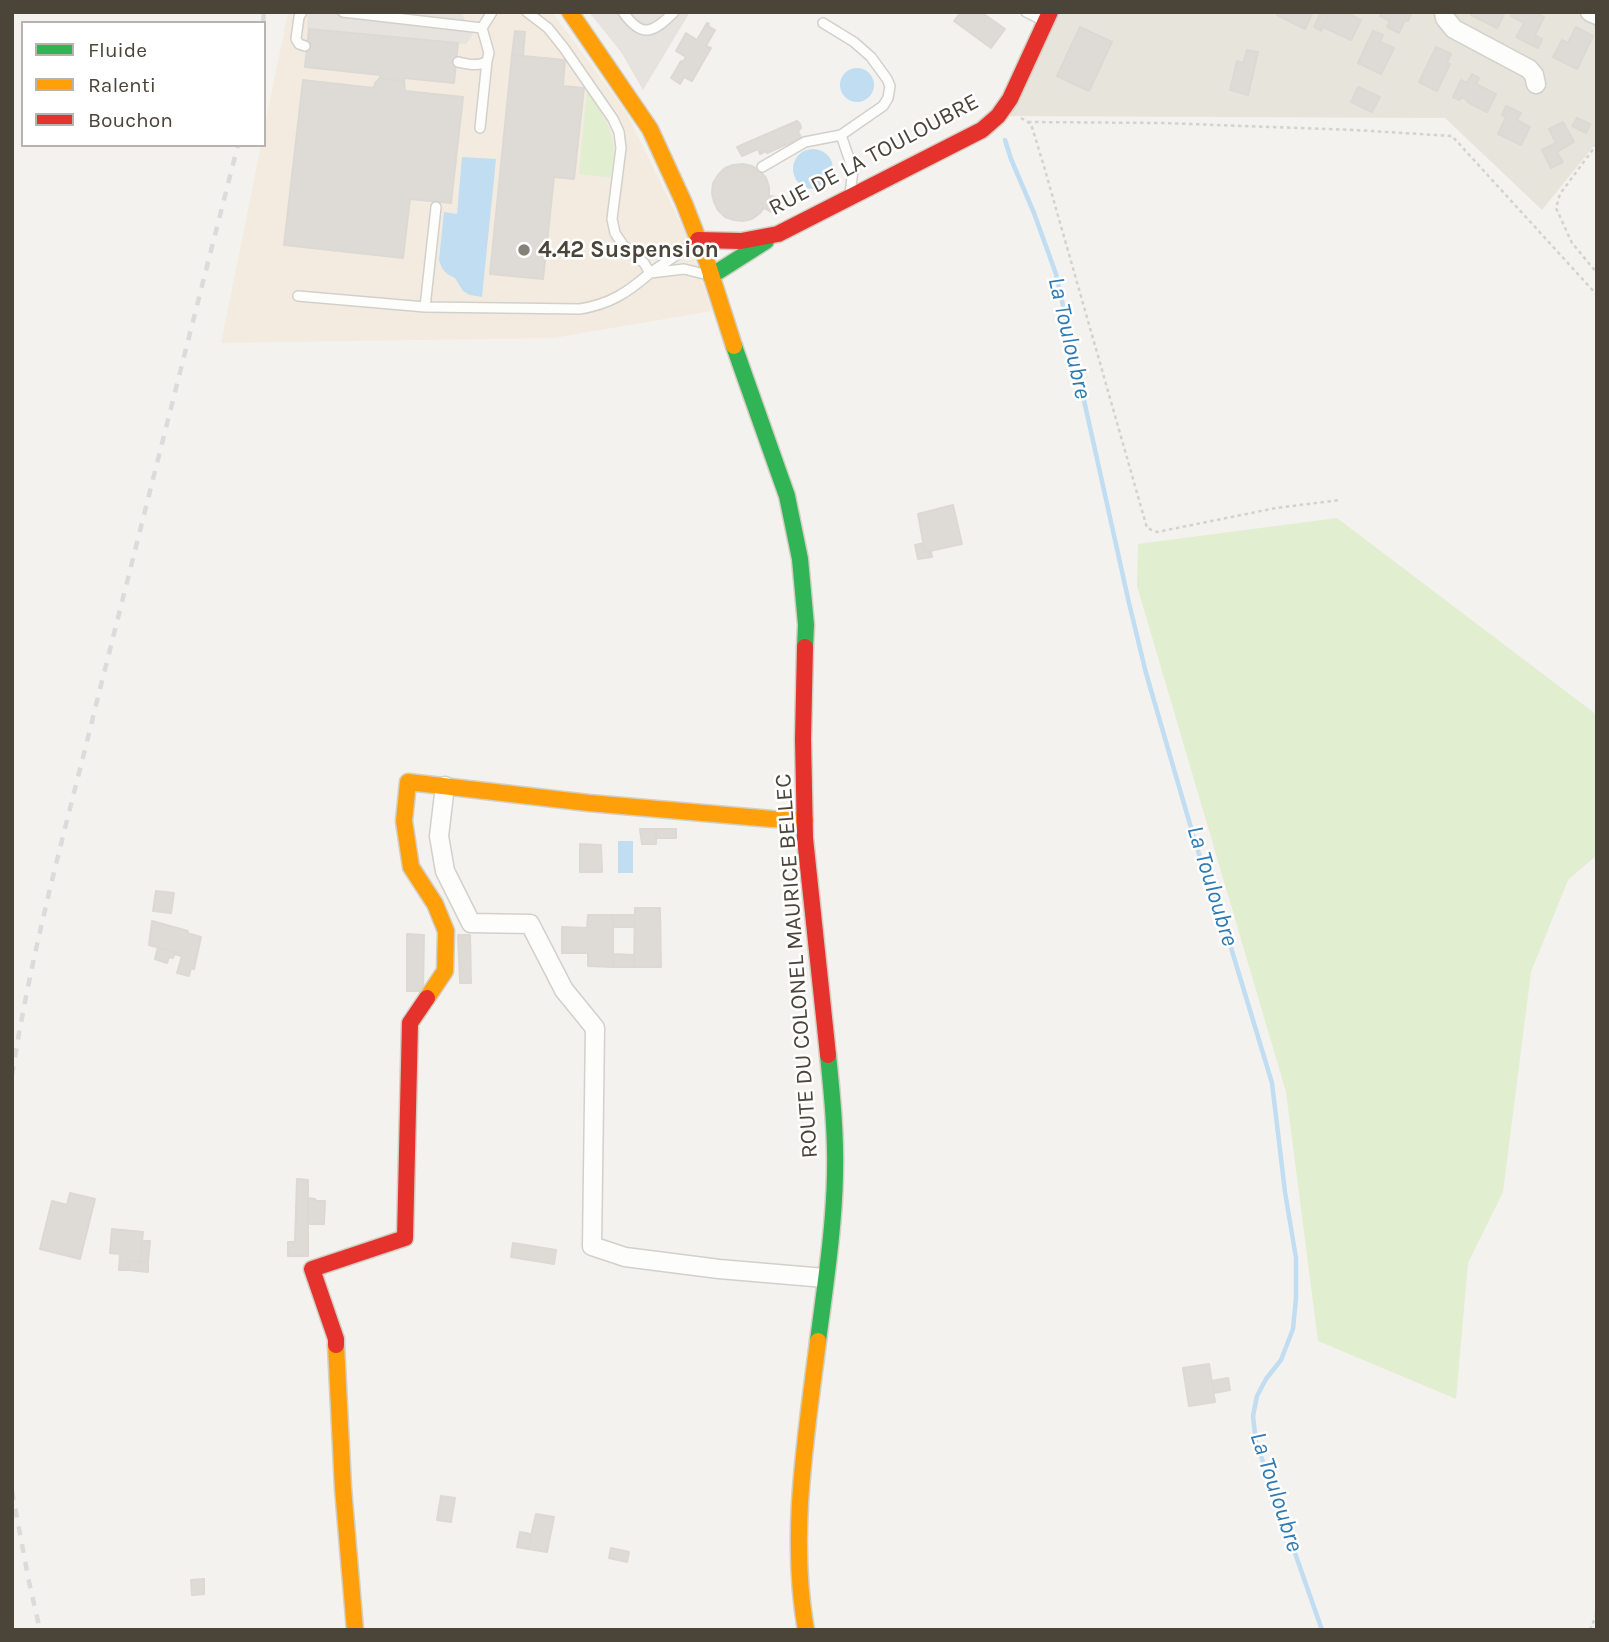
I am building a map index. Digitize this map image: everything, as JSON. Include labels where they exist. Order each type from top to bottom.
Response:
[{"type":"street","name":"ROUTE DU COLONEL MAURICE BELLEC","points":[[569,12],[650,129],[684,203],[787,496],[800,559],[806,625],[803,739],[805,838],[834,1113],[835,1175],[802,1473],[799,1540],[801,1602],[806,1630]]},
{"type":"street","points":[[1444,12],[1445,18],[1454,29],[1529,69],[1536,84]]},
{"type":"street","points":[[1590,12],[1597,15]]},
{"type":"street","name":"RUE DE LA TOULOUBRE","points":[[698,240],[741,241],[778,234],[849,197],[863,178],[982,130],[998,117],[1010,99],[1048,17]]},
{"type":"street","points":[[710,272],[778,234]]},
{"type":"street","points":[[355,1630],[336,1339],[312,1269],[405,1238],[410,1023],[445,971],[446,931],[435,904],[411,867],[404,821],[408,782],[589,803],[804,820]]},
{"type":"street","points":[[445,786],[439,836],[444,871],[471,923],[530,924],[565,990],[595,1028],[592,1246],[638,1259],[825,1278]]},
{"type":"lane","points":[[302,12],[296,39],[299,44],[305,46]]},
{"type":"lane","points":[[343,12],[482,27]]},
{"type":"lane","points":[[480,128],[489,53],[482,27],[492,12]]},
{"type":"lane","points":[[527,12],[548,28],[613,119],[619,132],[621,148],[612,219],[615,233],[650,273]]},
{"type":"lane","points":[[623,12],[637,29],[645,30],[660,26],[674,12]]},
{"type":"lane","points":[[1026,12],[1048,17]]},
{"type":"lane","points":[[762,167],[806,142],[841,135],[883,106],[888,98],[890,86],[871,57],[854,42],[823,23]]},
{"type":"lane","points":[[458,62],[477,65],[487,61]]},
{"type":"lane","points":[[841,135],[863,178]]},
{"type":"lane","points":[[425,307],[436,207]]},
{"type":"lane","points":[[298,296],[458,309],[580,309],[598,306],[618,298],[698,240]]},
{"type":"lane","points":[[650,273],[684,269],[710,272]]},
{"type":"path","points":[[1020,117],[1031,124],[1147,528],[1157,532],[1276,508],[1340,500]]},
{"type":"path","points":[[1028,122],[1162,123],[1452,136],[1597,295]]},
{"type":"path","points":[[1597,144],[1560,194],[1556,208],[1572,243],[1597,273]]},
{"type":"path","points":[[1590,1630],[1597,1613]]},
{"type":"shaded area","points":[[288,12],[552,12],[626,112],[688,238],[712,311],[554,338],[221,343],[261,147],[266,147],[266,120]]},
{"type":"shaded area","points":[[308,12],[461,12],[473,34],[466,44],[307,28]]},
{"type":"shaded area","points":[[589,12],[690,12],[643,90],[621,52]]},
{"type":"shaded area","points":[[1054,12],[1597,12],[1597,142],[1542,210],[1445,118],[1000,116]]},
{"type":"green space","points":[[587,92],[612,137],[614,152],[611,178],[579,174]]},
{"type":"green space","points":[[1337,518],[1597,715],[1597,855],[1568,880],[1531,972],[1503,1192],[1468,1263],[1456,1399],[1318,1341],[1286,1092],[1137,586],[1138,544]]},
{"type":"water","points":[[857,68],[869,73],[874,85],[869,97],[857,102],[845,97],[840,85],[845,73]]},
{"type":"water","points":[[813,149],[821,150],[827,155],[832,161],[832,177],[827,183],[821,188],[813,189],[805,188],[799,183],[794,177],[793,169],[794,161],[799,155],[805,150]]},
{"type":"water","points":[[462,157],[496,159],[482,297],[463,291],[455,278],[442,268],[439,260],[444,212],[457,214]]},
{"type":"water","points":[[618,841],[633,841],[633,873],[618,873]]},
{"type":"building","points":[[961,12],[981,12],[1005,29],[991,48],[954,21]]},
{"type":"building","points":[[1279,12],[1313,12],[1305,29],[1277,15]]},
{"type":"building","points":[[1321,12],[1330,12],[1321,31],[1314,27]]},
{"type":"building","points":[[1330,12],[1345,12],[1361,20],[1351,40],[1323,27]]},
{"type":"building","points":[[1382,12],[1412,12],[1399,33],[1387,27],[1390,21],[1380,16]]},
{"type":"building","points":[[1472,12],[1505,12],[1497,28],[1471,15]]},
{"type":"building","points":[[1513,12],[1534,12],[1544,17],[1535,35],[1542,39],[1538,48],[1516,37],[1524,23],[1511,16]]},
{"type":"building","points":[[707,23],[715,30],[706,46],[711,48],[692,81],[684,77],[680,84],[671,78],[686,57],[676,51],[686,33],[697,40]]},
{"type":"building","points":[[1080,27],[1112,42],[1089,91],[1057,76]]},
{"type":"building","points":[[1576,27],[1593,36],[1577,69],[1553,57],[1562,40],[1568,43]]},
{"type":"building","points":[[309,29],[458,43],[454,83],[404,78],[404,81],[380,78],[380,75],[305,67]]},
{"type":"building","points":[[515,31],[525,32],[523,56],[512,55]]},
{"type":"building","points":[[1373,31],[1383,35],[1380,42],[1394,48],[1381,74],[1358,63]]},
{"type":"building","points":[[1436,47],[1451,54],[1447,63],[1450,64],[1437,91],[1419,82]]},
{"type":"building","points":[[1247,50],[1258,52],[1248,95],[1230,90],[1237,61],[1243,63]]},
{"type":"building","points":[[512,55],[565,60],[563,86],[584,88],[574,179],[554,177],[543,279],[490,274]]},
{"type":"building","points":[[1472,74],[1479,78],[1476,84],[1496,94],[1487,112],[1467,102],[1468,100],[1453,97],[1461,80],[1467,83]]},
{"type":"building","points":[[380,78],[404,81],[405,91],[463,97],[451,203],[410,199],[403,258],[284,245],[303,80],[374,88]]},
{"type":"building","points":[[1358,87],[1380,97],[1372,112],[1351,102]]},
{"type":"building","points":[[1506,106],[1521,113],[1517,120],[1530,127],[1521,145],[1498,134],[1506,117],[1502,115]]},
{"type":"building","points":[[1577,118],[1590,124],[1586,133],[1572,126]]},
{"type":"building","points":[[797,121],[801,128],[798,131],[801,138],[767,153],[766,151],[760,154],[758,149],[742,156],[737,147]]},
{"type":"building","points":[[1563,122],[1574,142],[1557,152],[1563,162],[1551,168],[1542,150],[1556,143],[1549,129]]},
{"type":"building","points":[[743,164],[760,171],[766,178],[769,196],[777,197],[771,212],[764,208],[752,219],[743,221],[725,217],[718,210],[712,193],[713,183],[725,168]]},
{"type":"building","points":[[953,505],[962,544],[925,552],[918,514]]},
{"type":"building","points":[[924,543],[925,552],[931,552],[932,557],[918,559],[915,545]]},
{"type":"building","points":[[640,829],[656,829],[656,844],[642,844]]},
{"type":"building","points":[[656,829],[676,829],[676,838],[656,838]]},
{"type":"building","points":[[580,844],[601,845],[602,872],[580,872]]},
{"type":"building","points":[[156,891],[174,893],[171,913],[153,911]]},
{"type":"building","points":[[635,908],[660,908],[661,967],[634,967]]},
{"type":"building","points":[[588,915],[613,915],[613,967],[588,966],[588,953],[562,953],[562,927],[587,928]]},
{"type":"building","points":[[613,915],[635,915],[635,927],[613,927]]},
{"type":"building","points":[[152,921],[201,937],[194,969],[191,968],[189,976],[177,973],[182,956],[149,945]]},
{"type":"building","points":[[407,934],[424,935],[423,991],[407,991]]},
{"type":"building","points":[[458,935],[470,935],[471,983],[460,983]]},
{"type":"building","points":[[158,947],[175,952],[173,958],[169,957],[167,963],[155,959]]},
{"type":"building","points":[[613,954],[635,955],[634,967],[613,967]]},
{"type":"building","points":[[297,1179],[308,1180],[308,1256],[288,1256],[288,1242],[295,1242]]},
{"type":"building","points":[[70,1193],[95,1199],[80,1259],[40,1249],[52,1201],[67,1205]]},
{"type":"building","points":[[308,1198],[325,1201],[324,1224],[308,1224]]},
{"type":"building","points":[[112,1229],[143,1232],[140,1262],[129,1261],[129,1270],[119,1270],[120,1254],[110,1253]]},
{"type":"building","points":[[142,1241],[150,1241],[148,1262],[140,1262]]},
{"type":"building","points":[[513,1243],[556,1250],[554,1264],[511,1257]]},
{"type":"building","points":[[129,1261],[148,1262],[148,1272],[129,1270]]},
{"type":"building","points":[[1209,1364],[1215,1402],[1189,1406],[1183,1368]]},
{"type":"building","points":[[1228,1378],[1230,1390],[1214,1393],[1212,1381]]},
{"type":"building","points":[[441,1496],[455,1498],[451,1522],[437,1520]]},
{"type":"building","points":[[536,1514],[554,1517],[547,1552],[528,1549]]},
{"type":"building","points":[[520,1532],[531,1534],[528,1549],[517,1547]]},
{"type":"building","points":[[611,1548],[629,1552],[627,1562],[609,1558]]},
{"type":"building","points":[[204,1579],[204,1594],[192,1595],[191,1580]]},
{"type":"waterway","name":"La Touloubre","points":[[1005,140],[1056,274],[1146,673],[1196,845],[1229,941],[1272,1083],[1296,1258],[1296,1298],[1293,1329],[1281,1360],[1257,1396],[1253,1416],[1256,1442],[1322,1630]]},
{"type":"railway","points":[[263,21],[264,12]]},
{"type":"railway","points":[[12,1075],[51,883],[237,147]]},
{"type":"railway","points":[[12,1491],[40,1630]]},
{"type":"traffic: fast","points":[[711,276],[766,241]]},
{"type":"traffic: fast","points":[[734,346],[787,496],[800,559],[806,625],[805,647]]},
{"type":"traffic: fast","points":[[818,1341],[834,1195],[834,1129],[828,1055]]},
{"type":"traffic: slow","points":[[570,12],[650,129],[684,203],[707,262],[734,346]]},
{"type":"traffic: slow","points":[[427,998],[445,971],[446,931],[435,904],[411,867],[404,821],[408,782],[589,803],[805,820]]},
{"type":"traffic: slow","points":[[806,1630],[801,1594],[799,1522],[804,1450],[818,1341]]},
{"type":"traffic: slow","points":[[336,1345],[343,1488],[355,1630]]},
{"type":"traffic: jam","points":[[698,240],[741,241],[778,234],[982,130],[998,116],[1010,99],[1050,12]]},
{"type":"traffic: jam","points":[[805,647],[805,838],[828,1055]]},
{"type":"traffic: jam","points":[[336,1345],[312,1269],[405,1238],[410,1023],[427,998]]},
{"type":"place","name":"4.42 Suspension","points":[[524,250]]}]
